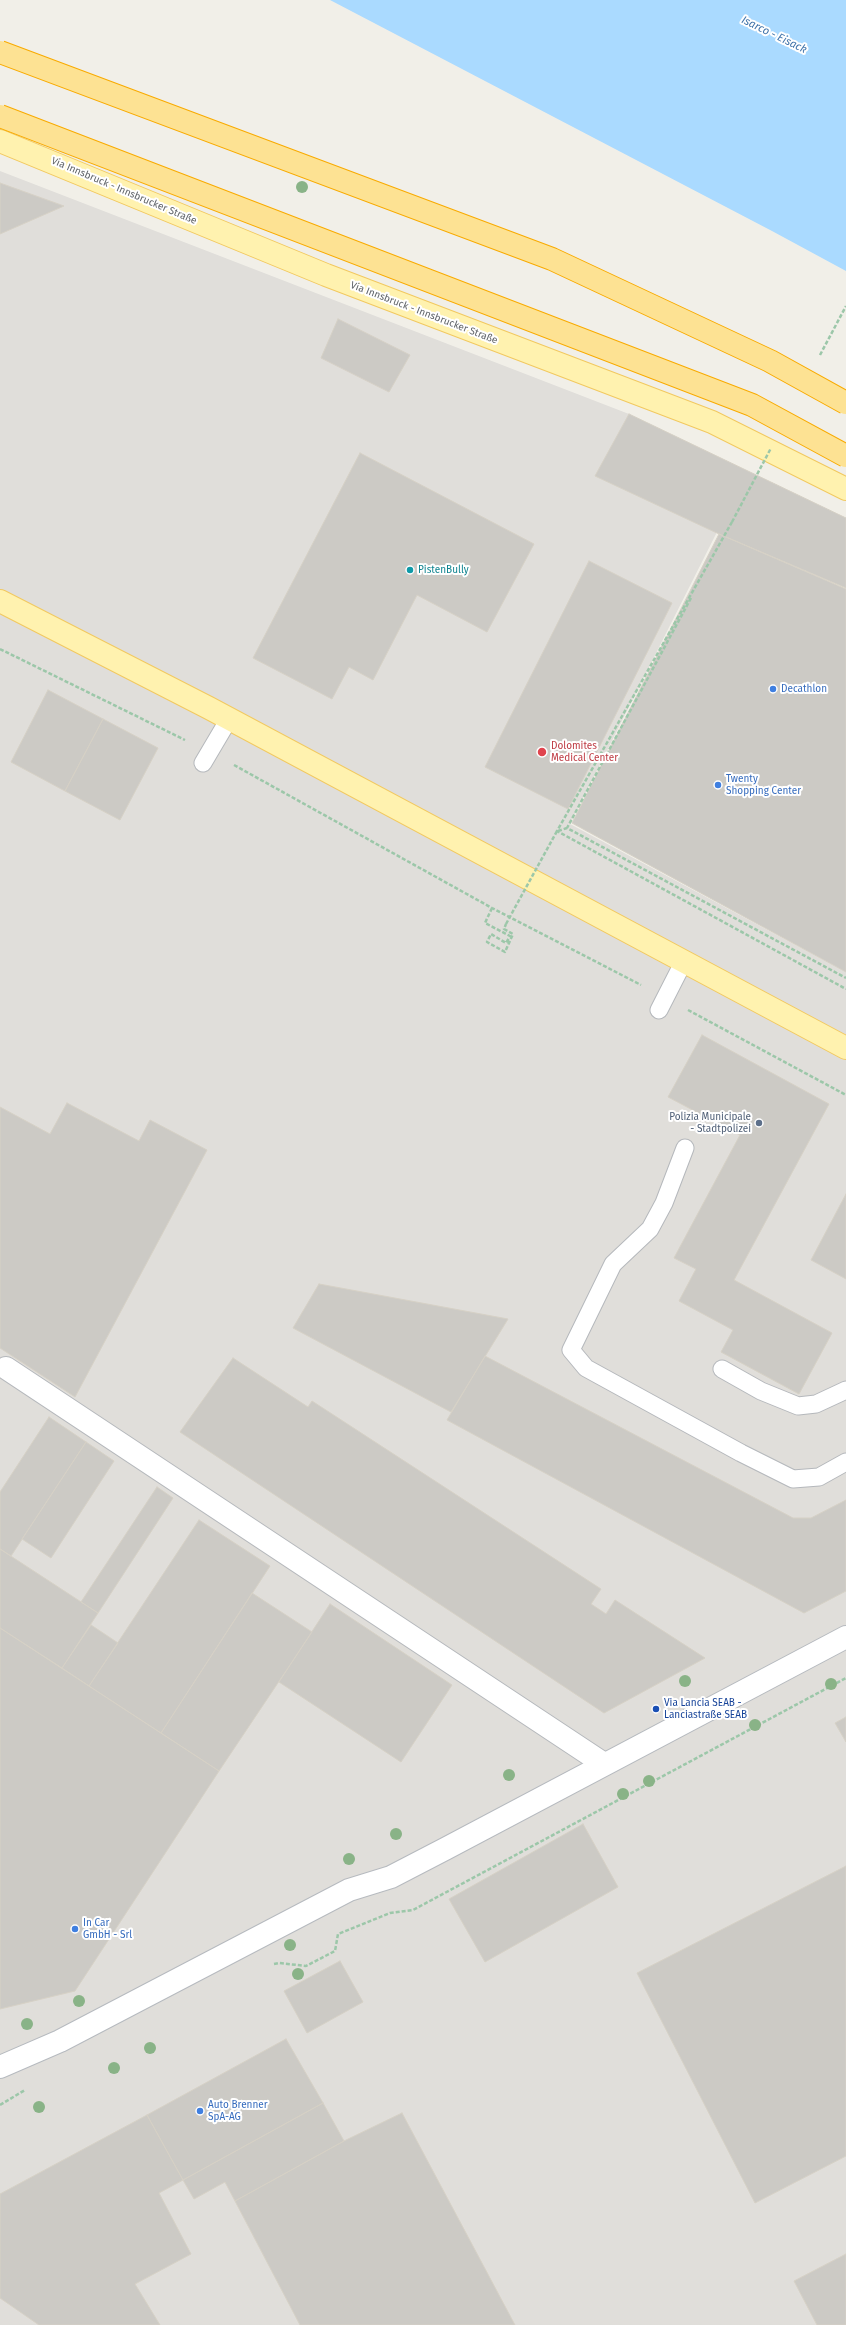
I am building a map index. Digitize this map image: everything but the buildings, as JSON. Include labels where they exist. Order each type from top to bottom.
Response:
[{"type":"highway","points":[[0,52],[552,259],[770,361],[846,403]]},
{"type":"highway","points":[[0,116],[752,405],[846,456]]},
{"type":"main road","points":[[0,108],[52,161]]},
{"type":"main road","name":"Via Innsbruck - Innsbrucker Straße","points":[[0,141],[52,161],[326,275],[712,422],[846,489]]},
{"type":"main road","points":[[0,601],[229,719],[846,1048]]},
{"type":"main road","points":[[6,1368],[604,1764]]},
{"type":"main road","points":[[3,2063],[60,2041],[349,1890],[390,1877],[846,1637]]},
{"type":"lane","points":[[206,758],[229,719]]},
{"type":"lane","points":[[662,1004],[684,961]]},
{"type":"lane","points":[[685,1148],[664,1203],[650,1229],[613,1264],[571,1350],[586,1368],[741,1453],[793,1479],[819,1477],[846,1462]]},
{"type":"lane","points":[[722,1369],[761,1391],[798,1406],[816,1404],[846,1390]]},
{"type":"path","points":[[492,908],[485,923],[510,936],[506,943],[491,934],[487,942],[505,952],[513,934],[504,930],[506,924],[732,522],[567,828]]},
{"type":"path","points":[[0,649],[492,908],[662,1004],[846,1095]]},
{"type":"path","points":[[557,831],[567,828],[846,978]]},
{"type":"path","points":[[557,831],[846,989]]},
{"type":"shaded area","points":[[0,171],[629,414],[846,518],[718,530],[570,824],[846,972],[846,2325],[0,2325]]},
{"type":"water","name":"Isarco - Eisack","points":[[330,0],[846,0],[846,271],[772,231]]},
{"type":"place","name":"PistenBully","points":[[410,570]]},
{"type":"place","name":"Decathlon","points":[[773,689]]},
{"type":"place","name":"Dolomites Medical Center","points":[[542,752]]},
{"type":"place","name":"Twenty Shopping Center","points":[[718,785]]},
{"type":"place","name":"Polizia Municipale - Stadtpolizei","points":[[759,1123]]},
{"type":"place","name":"Via Lancia SEAB - Lanciastraße SEAB","points":[[656,1709]]},
{"type":"place","name":"In Car GmbH - Srl","points":[[75,1929]]},
{"type":"place","name":"Auto Brenner SpA-AG","points":[[200,2111]]}]
